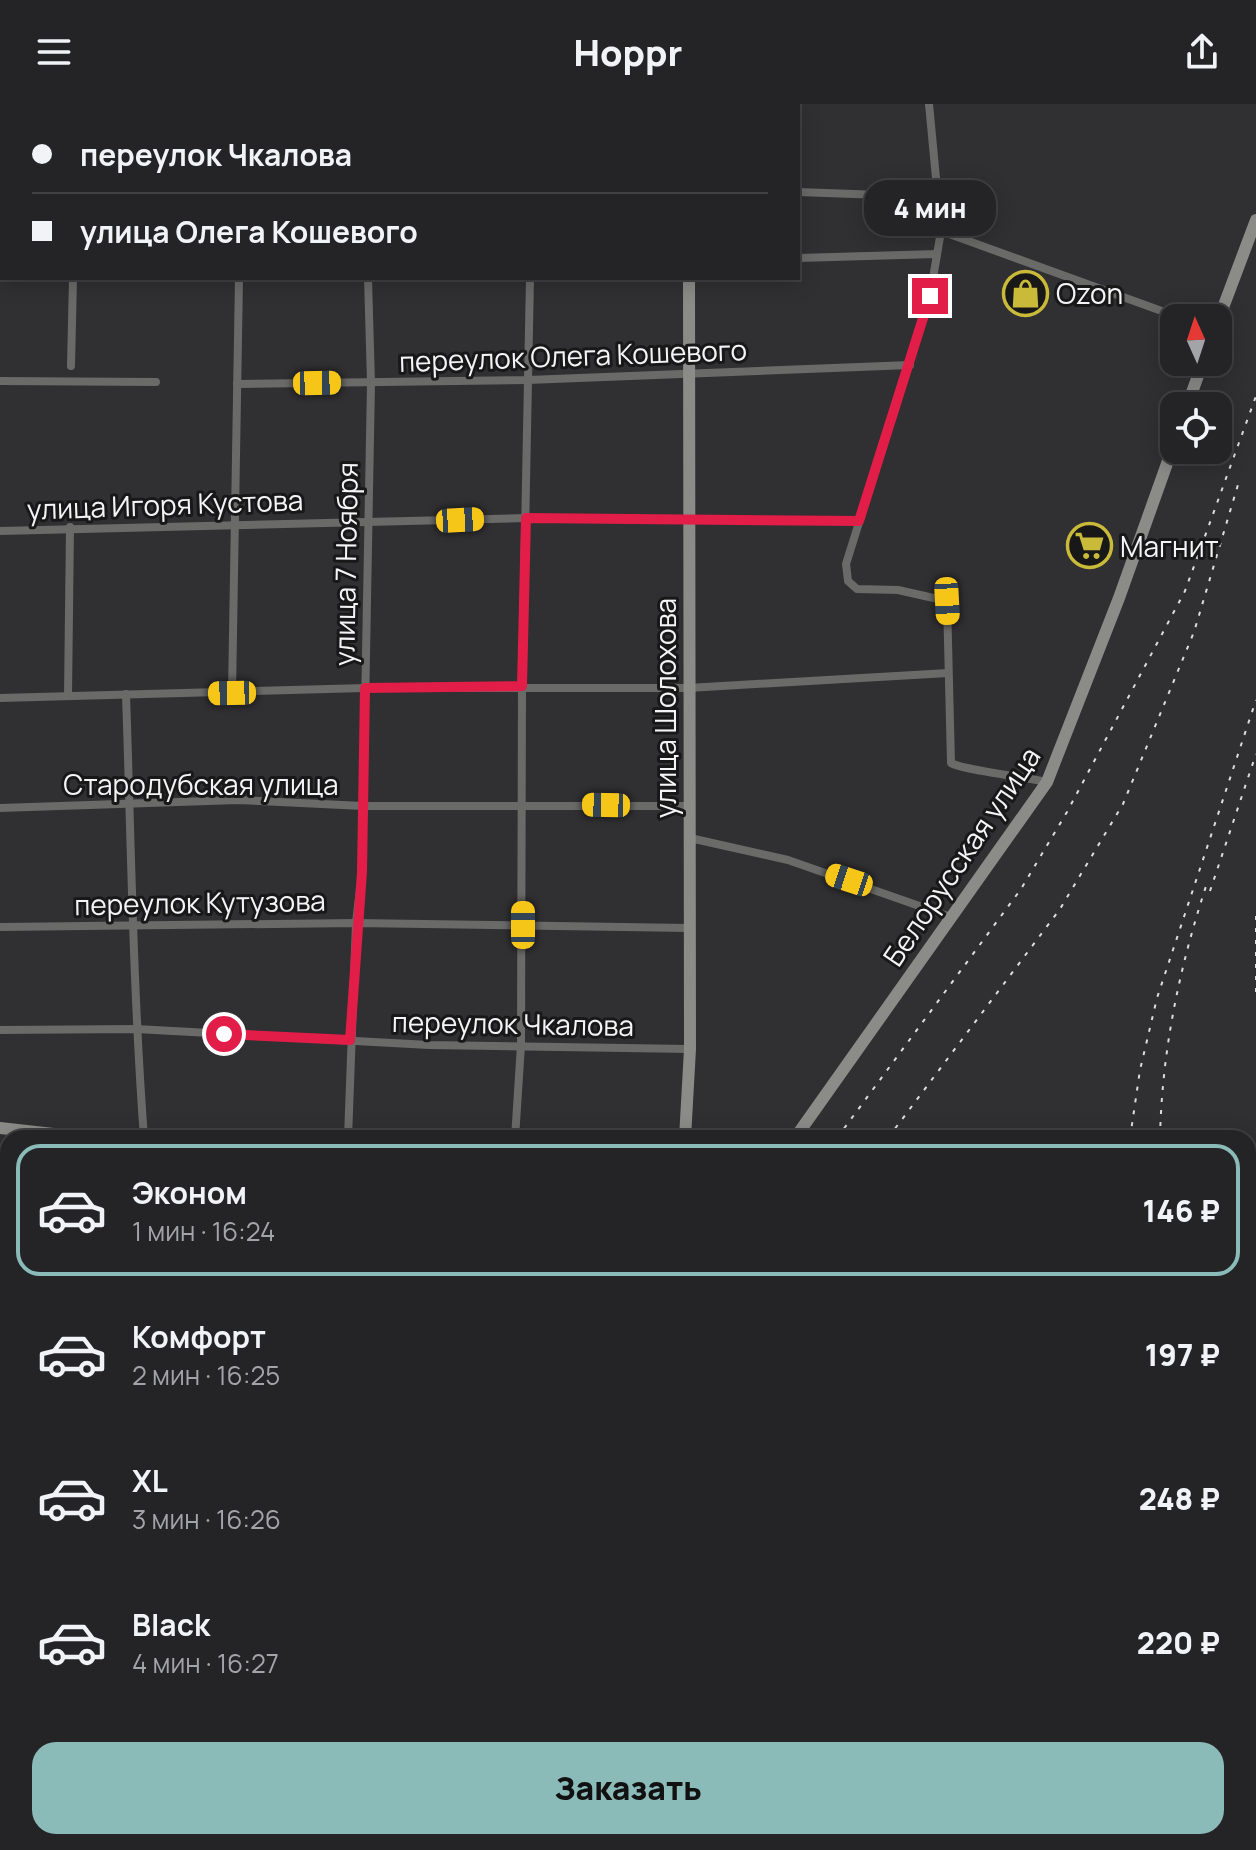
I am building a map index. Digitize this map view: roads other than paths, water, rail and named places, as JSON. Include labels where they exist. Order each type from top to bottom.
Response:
[{"type":"main road","points":[[1224,304],[1256,220]]},
{"type":"main road","name":"улица Шолохова","points":[[685,1130],[690,1049],[689,280]]},
{"type":"main road","name":"Белорусская улица","points":[[801,1130],[948,916],[1008,840],[1047,782],[1119,598],[1167,464]]},
{"type":"street","points":[[929,104],[941,231],[930,296],[846,564],[848,581],[857,589],[898,590],[947,601],[951,763],[958,768],[1003,772],[1047,782]]},
{"type":"street","points":[[800,192],[937,197]]},
{"type":"street","points":[[941,231],[1160,310]]},
{"type":"street","points":[[800,258],[937,254]]},
{"type":"street","points":[[71,366],[73,280]]},
{"type":"street","points":[[232,693],[239,280]]},
{"type":"street","name":"улица 7 Ноября","points":[[348,1130],[356,923],[362,872],[371,383],[368,280]]},
{"type":"street","points":[[516,1130],[521,1045],[522,686],[530,280]]},
{"type":"street","name":"переулок Олега Кошевого","points":[[237,384],[528,380],[910,365]]},
{"type":"street","points":[[0,381],[156,382]]},
{"type":"street","name":"улица Игоря Кустова","points":[[0,531],[526,518],[859,521]]},
{"type":"street","points":[[68,696],[70,527]]},
{"type":"street","points":[[0,698],[365,688],[688,688],[948,673]]},
{"type":"street","points":[[126,694],[136,924],[136,1029],[143,1130]]},
{"type":"street","name":"Стародубская улица","points":[[0,808],[238,800],[363,806],[690,806]]},
{"type":"street","points":[[690,838],[788,860],[948,916]]},
{"type":"street","name":"переулок Кутузова","points":[[0,927],[356,923],[688,928]]},
{"type":"street","name":"переулок Чкалова","points":[[0,1030],[136,1029],[350,1040],[690,1049]]},
{"type":"railway","points":[[843,1130],[1021,889],[1067,812],[1185,591],[1256,396]]},
{"type":"railway","points":[[894,1130],[1060,909],[1123,804],[1194,632],[1240,478]]},
{"type":"railway","points":[[1131,1130],[1140,1070],[1157,998],[1256,700]]},
{"type":"railway","points":[[1210,891],[1256,754]]},
{"type":"railway","points":[[1160,1130],[1164,1072],[1174,1007],[1208,880]]},
{"type":"railway","points":[[1256,916],[1256,992]]},
{"type":"place","name":"Ozon","points":[[1025,293]]},
{"type":"place","name":"Магнит","points":[[1089,546]]}]
